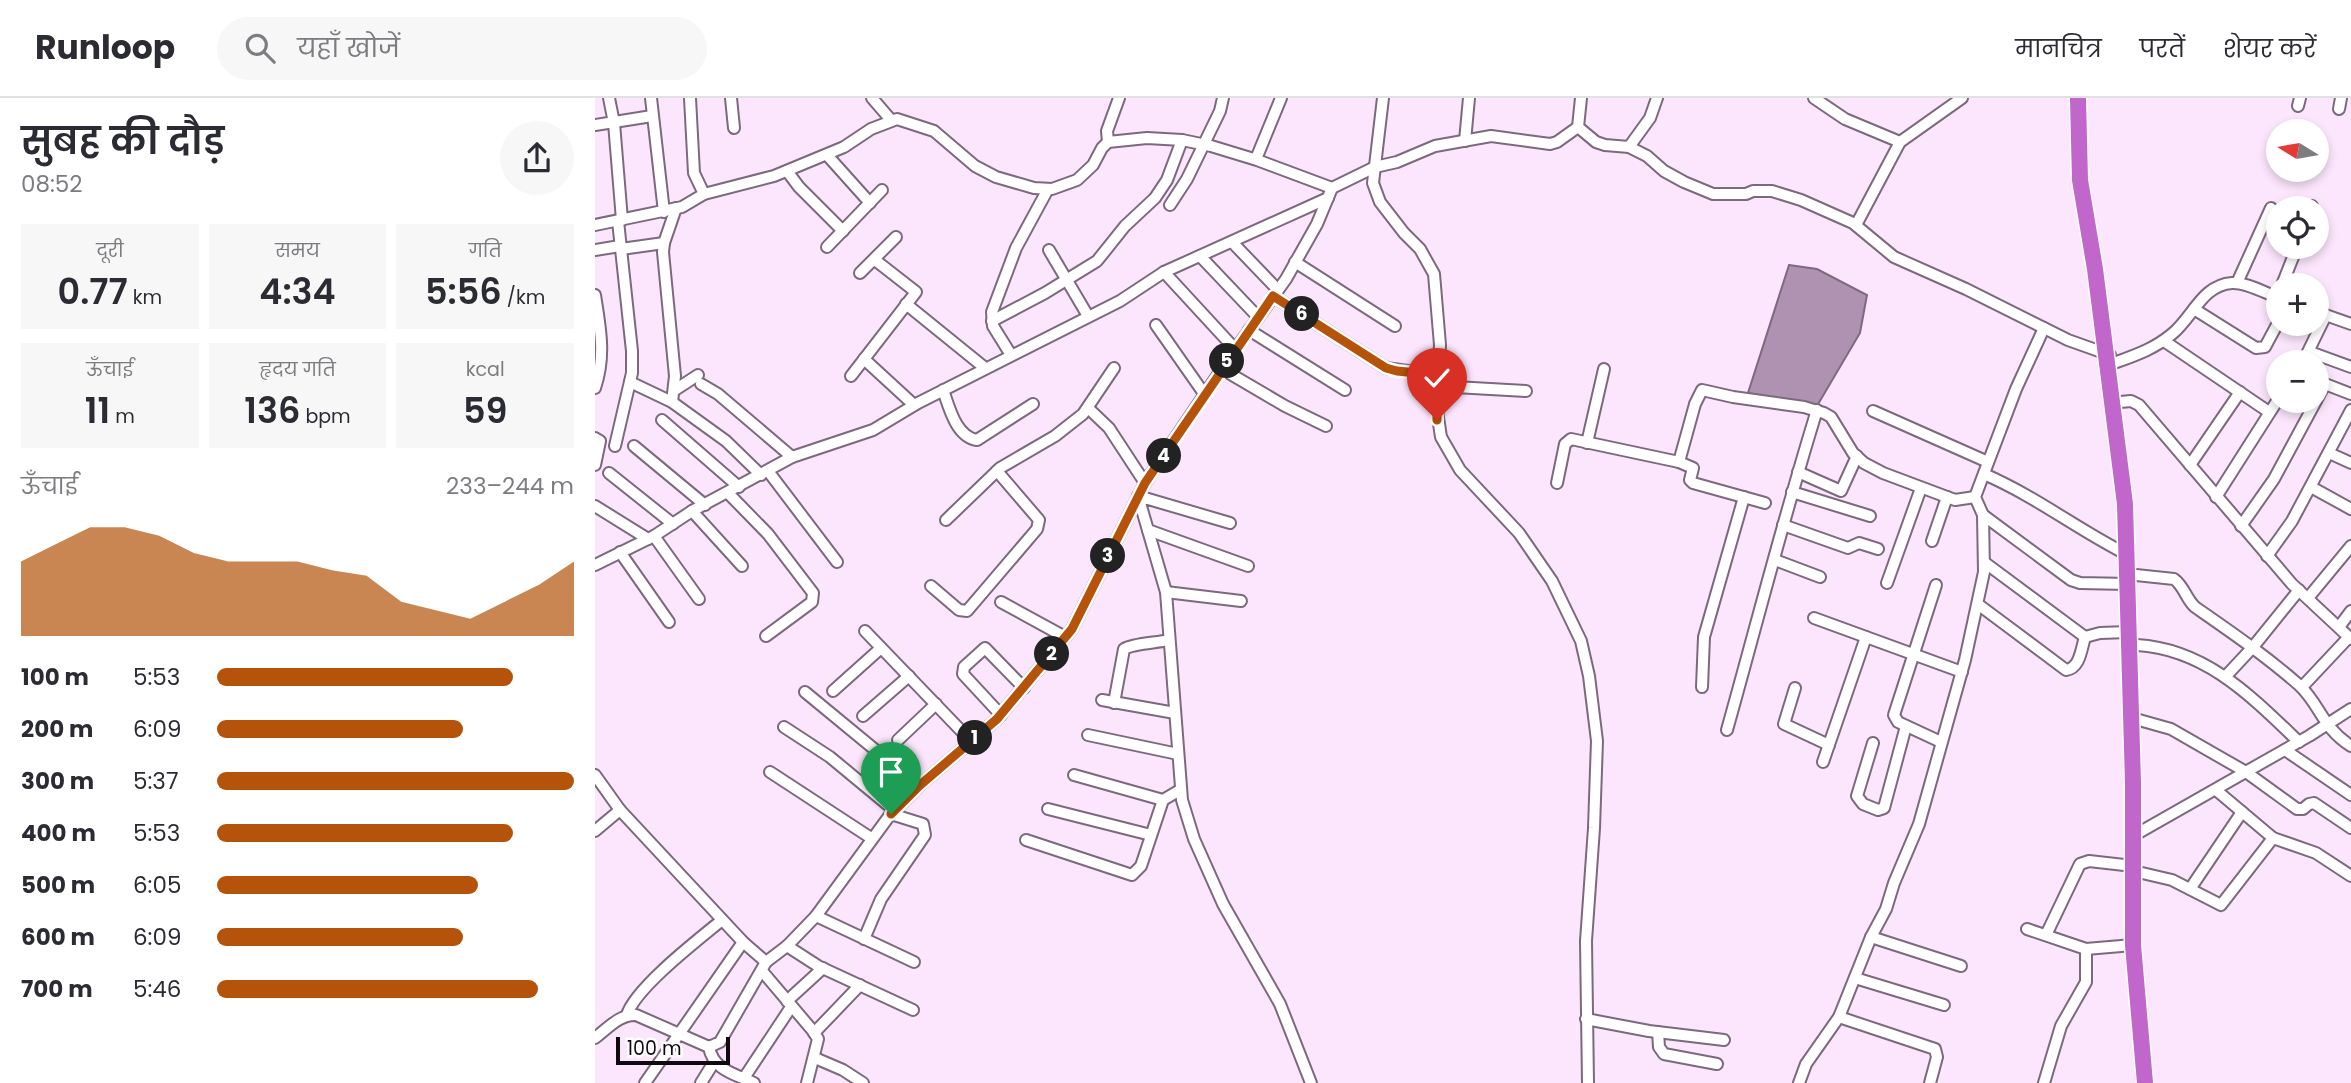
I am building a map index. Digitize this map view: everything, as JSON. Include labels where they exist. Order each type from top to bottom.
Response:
[{"type":"highway","points":[[2078,98],[2080,180],[2120,402],[2132,498],[2138,834]]},
{"type":"highway","points":[[2085,98],[2089,187],[2111,357],[2132,580]]},
{"type":"highway","points":[[2133,638],[2139,720],[2138,869],[2153,1083]]},
{"type":"highway","points":[[2138,869],[2133,946],[2145,1083]]},
{"type":"street","points":[[609,98],[614,123],[621,247],[632,351],[630,382],[615,446]]},
{"type":"street","points":[[651,98],[664,212]]},
{"type":"street","points":[[690,98],[694,173],[704,194]]},
{"type":"street","points":[[731,98],[734,128]]},
{"type":"street","points":[[872,98],[891,120]]},
{"type":"street","points":[[1108,142],[1107,131],[1119,98]]},
{"type":"street","points":[[1170,205],[1187,179],[1220,111],[1223,98]]},
{"type":"street","points":[[1256,159],[1281,98]]},
{"type":"street","points":[[1383,98],[1373,183],[1380,202],[1403,233],[1420,249],[1434,274],[1440,345],[1437,420],[1441,437],[1466,478],[1497,508],[1531,549],[1552,581],[1581,641],[1589,676],[1597,741],[1587,930],[1588,1083]]},
{"type":"street","points":[[1465,141],[1469,98]]},
{"type":"street","points":[[595,565],[651,538],[692,511],[792,457],[873,430],[914,405],[1120,301],[1164,272],[1232,242],[1330,193],[1375,167],[1397,162],[1435,146],[1490,136],[1550,144],[1557,142],[1577,127],[1581,98]]},
{"type":"street","points":[[1629,147],[1650,118],[1657,98]]},
{"type":"street","points":[[1814,98],[1861,128],[1900,142]]},
{"type":"street","points":[[1856,225],[1900,142],[1962,98]]},
{"type":"street","points":[[595,125],[652,116]]},
{"type":"street","points":[[595,225],[664,212],[704,194],[787,171],[827,155],[891,120],[902,120],[934,131],[975,166],[996,177],[1034,188],[1048,189],[1077,180],[1093,165],[1101,148],[1108,142],[1147,138],[1182,140],[1256,159],[1330,193]]},
{"type":"street","points":[[1577,127],[1596,142],[1629,147],[1647,156],[1664,171],[1713,194],[1772,191],[1801,200],[1856,225],[1894,257],[1966,289],[2068,340],[2111,357],[2152,349],[2164,341],[2175,332],[2209,290],[2228,283],[2237,283],[2266,293]]},
{"type":"street","points":[[992,321],[1097,261],[1125,226],[1155,198],[1167,180],[1182,140]]},
{"type":"street","points":[[827,155],[870,202]]},
{"type":"street","points":[[787,171],[799,187],[843,231]]},
{"type":"street","points":[[1011,355],[992,321],[995,303],[1016,248],[1048,189]]},
{"type":"street","points":[[827,247],[882,190]]},
{"type":"street","points":[[627,1015],[636,1015],[709,1047],[720,1042],[764,966],[816,916],[892,812],[1001,715],[1072,629],[1145,483],[1276,293],[1317,224],[1330,193]]},
{"type":"street","points":[[672,402],[675,390],[664,243],[676,208]]},
{"type":"street","points":[[2237,283],[2266,219]]},
{"type":"street","points":[[860,273],[896,237]]},
{"type":"street","points":[[1232,242],[1276,293],[1386,368],[1437,381],[1526,391]]},
{"type":"street","points":[[595,250],[664,243]]},
{"type":"street","points":[[1049,250],[1088,316]]},
{"type":"street","points":[[1200,256],[1258,317]]},
{"type":"street","points":[[851,376],[915,295],[915,290],[875,260]]},
{"type":"street","points":[[1295,262],[1395,326]]},
{"type":"street","points":[[1164,272],[1235,349]]},
{"type":"street","points":[[595,295],[599,340],[596,381]]},
{"type":"street","points":[[906,304],[985,368]]},
{"type":"street","points":[[2195,309],[2256,348],[2265,347],[2271,336]]},
{"type":"street","points":[[2329,315],[2350,320]]},
{"type":"street","points":[[1156,326],[1205,395]]},
{"type":"street","points":[[1799,1083],[1806,1064],[1839,1017],[1919,824],[1979,605],[1984,562],[1983,515],[1975,497],[2016,389],[2044,328]]},
{"type":"street","points":[[1249,330],[1345,390]]},
{"type":"street","points":[[2164,341],[2266,410]]},
{"type":"street","points":[[865,359],[914,405]]},
{"type":"street","points":[[2329,359],[2351,367]]},
{"type":"street","points":[[946,520],[997,471],[1055,436],[1088,408],[1114,369]]},
{"type":"street","points":[[1222,369],[1285,406],[1326,426]]},
{"type":"street","points":[[1587,443],[1604,369]]},
{"type":"street","points":[[675,390],[700,379],[792,457]]},
{"type":"street","points":[[630,382],[672,402],[726,441],[764,473],[837,562]]},
{"type":"street","points":[[2329,386],[2351,394]]},
{"type":"street","points":[[943,390],[952,416],[972,440],[977,440],[1033,404]]},
{"type":"street","points":[[1678,462],[1695,404],[1702,390],[1817,410],[1831,417],[1864,463],[1883,473],[1955,500],[1975,497]]},
{"type":"street","points":[[2190,465],[2240,392]]},
{"type":"street","points":[[2120,402],[2131,401],[2139,405],[2267,556],[2350,638],[2302,688]]},
{"type":"street","points":[[1088,408],[1109,428],[1145,483]]},
{"type":"street","points":[[1727,730],[1817,410]]},
{"type":"street","points":[[2267,556],[2293,521],[2351,410]]},
{"type":"street","points":[[1873,411],[1988,462]]},
{"type":"street","points":[[2216,497],[2268,413]]},
{"type":"street","points":[[2241,526],[2274,480],[2310,413]]},
{"type":"street","points":[[662,420],[739,487]]},
{"type":"street","points":[[595,438],[600,445],[595,465]]},
{"type":"street","points":[[1556,483],[1567,441],[1571,439],[1678,462],[1693,468],[1690,480],[1693,483],[1765,503]]},
{"type":"street","points":[[634,446],[705,505]]},
{"type":"street","points":[[2329,453],[2351,463]]},
{"type":"street","points":[[1835,505],[1840,499],[1857,456]]},
{"type":"street","points":[[930,586],[959,610],[967,611],[1037,529],[1039,520],[997,471]]},
{"type":"street","points":[[1798,472],[1841,491]]},
{"type":"street","points":[[609,473],[673,524]]},
{"type":"street","points":[[1984,474],[2015,487],[2069,519],[2095,539],[2128,555]]},
{"type":"street","points":[[2311,487],[2351,509]]},
{"type":"street","points":[[1887,583],[1921,488]]},
{"type":"street","points":[[1792,492],[1870,516]]},
{"type":"street","points":[[728,493],[768,534],[813,593],[812,602],[766,636]]},
{"type":"street","points":[[1138,496],[1230,523]]},
{"type":"street","points":[[1138,496],[1165,592],[1180,790],[1194,839],[1218,893],[1280,1004],[1311,1083]]},
{"type":"street","points":[[1702,687],[1704,637],[1744,497]]},
{"type":"street","points":[[1932,541],[1947,497]]},
{"type":"street","points":[[595,506],[651,538],[699,599]]},
{"type":"street","points":[[692,511],[742,566]]},
{"type":"street","points":[[1983,515],[2071,580],[2080,583],[2173,579],[2195,607],[2253,647],[2302,688],[2326,725],[2351,746]]},
{"type":"street","points":[[1783,525],[1848,548],[1859,543],[1878,549]]},
{"type":"street","points":[[1149,530],[1248,566]]},
{"type":"street","points":[[2308,598],[2351,546]]},
{"type":"street","points":[[620,552],[669,622]]},
{"type":"street","points":[[1775,560],[1820,577]]},
{"type":"street","points":[[1984,562],[2085,637]]},
{"type":"street","points":[[1936,586],[1894,715],[1898,722],[1941,742]]},
{"type":"street","points":[[2225,677],[2299,590]]},
{"type":"street","points":[[1165,592],[1241,601]]},
{"type":"street","points":[[1001,602],[1065,638]]},
{"type":"street","points":[[1979,605],[2066,670],[2078,663],[2085,637]]},
{"type":"street","points":[[2339,627],[2351,611]]},
{"type":"street","points":[[1814,618],[1962,672]]},
{"type":"street","points":[[865,631],[971,741]]},
{"type":"street","points":[[2085,637],[2100,633],[2133,638],[2175,650],[2225,677],[2259,703],[2299,742]]},
{"type":"street","points":[[1823,762],[1866,637]]},
{"type":"street","points":[[1168,640],[1124,649],[1108,701],[1175,713]]},
{"type":"street","points":[[833,691],[881,648]]},
{"type":"street","points":[[1001,715],[963,674],[964,667],[985,648],[1024,688]]},
{"type":"street","points":[[863,716],[909,676]]},
{"type":"street","points":[[1795,688],[1784,724],[1829,745]]},
{"type":"street","points":[[806,692],[919,786]]},
{"type":"street","points":[[898,740],[936,704]]},
{"type":"street","points":[[2138,834],[2299,742],[2351,709]]},
{"type":"street","points":[[2139,720],[2171,729],[2246,772],[2297,809],[2314,803],[2351,828]]},
{"type":"street","points":[[1873,743],[1857,796],[1863,804],[1878,810],[1884,808],[1906,726]]},
{"type":"street","points":[[784,727],[830,757],[892,812],[923,824],[925,835],[877,905],[864,939]]},
{"type":"street","points":[[1088,735],[1178,754]]},
{"type":"street","points":[[2285,750],[2351,795]]},
{"type":"street","points":[[770,772],[871,838]]},
{"type":"street","points":[[595,775],[620,810],[764,966],[789,1004],[814,1033],[818,1043],[807,1083]]},
{"type":"street","points":[[1074,775],[1163,800]]},
{"type":"street","points":[[1026,840],[1132,875],[1141,866],[1163,800],[1180,790]]},
{"type":"street","points":[[2216,790],[2273,838],[2316,853],[2351,876]]},
{"type":"street","points":[[1048,809],[1151,835]]},
{"type":"street","points":[[595,831],[620,810]]},
{"type":"street","points":[[2190,889],[2242,812]]},
{"type":"street","points":[[2046,935],[2080,864],[2089,862],[2138,869],[2172,880],[2218,905],[2224,904],[2273,838]]},
{"type":"street","points":[[816,916],[914,962]]},
{"type":"street","points":[[595,1038],[627,1015],[631,1005],[670,962],[722,920]]},
{"type":"street","points":[[2027,929],[2086,949],[2133,946]]},
{"type":"street","points":[[1871,937],[1961,966]]},
{"type":"street","points":[[645,1083],[743,942]]},
{"type":"street","points":[[787,946],[823,968],[912,1010]]},
{"type":"street","points":[[2044,1083],[2061,1026],[2086,982],[2086,949]]},
{"type":"street","points":[[709,1047],[714,1062],[749,1081],[789,1004],[823,968]]},
{"type":"street","points":[[1855,978],[1944,1005]]},
{"type":"street","points":[[814,1033],[860,985]]},
{"type":"street","points":[[1839,1017],[1935,1049],[1937,1057],[1930,1083]]},
{"type":"street","points":[[1586,1019],[1724,1040]]},
{"type":"street","points":[[1658,1032],[1659,1047],[1664,1054],[1717,1064]]},
{"type":"street","points":[[815,1058],[843,1070],[863,1083]]},
{"type":"street","points":[[701,1083],[714,1062]]},
{"type":"shaded area","points":[[1789,265],[1817,269],[1867,295],[1860,333],[1817,406],[1748,393]]},
{"type":"route","points":[[891,814],[919,786],[997,719],[1072,629],[1145,483],[1273,296],[1386,368],[1437,375],[1437,420]]}]
